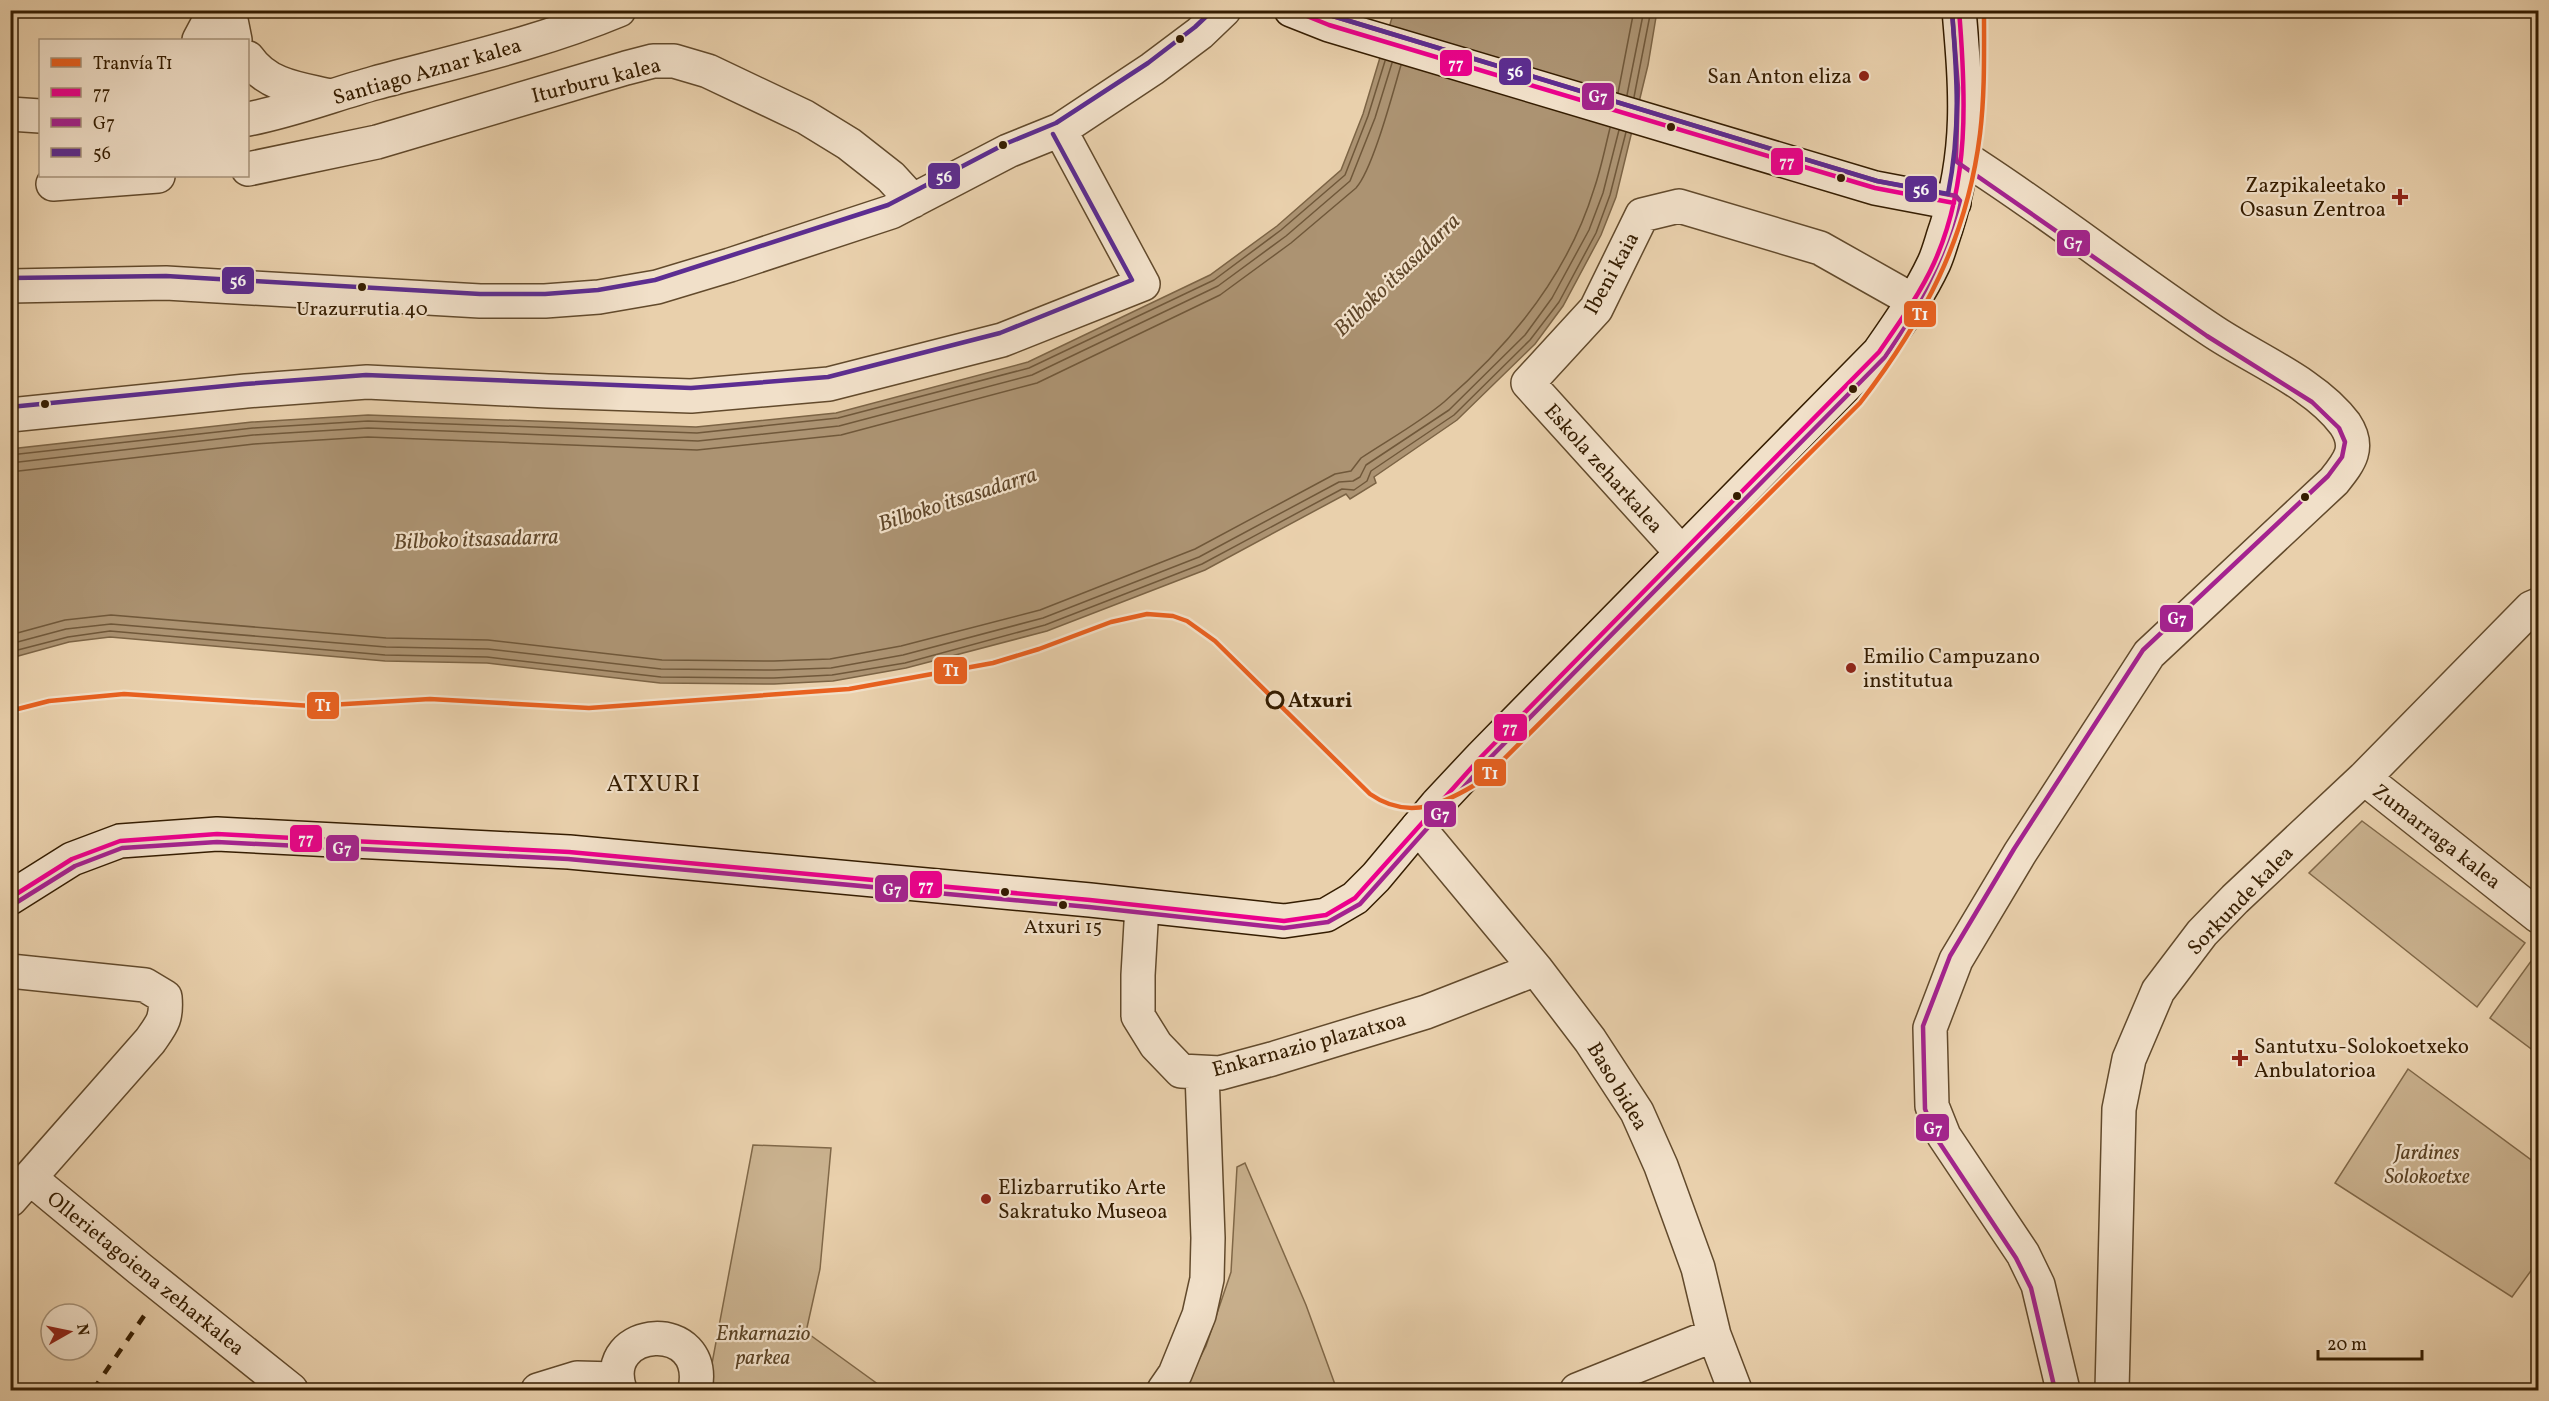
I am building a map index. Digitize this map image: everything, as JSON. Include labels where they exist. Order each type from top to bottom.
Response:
[{"type":"street","points":[[200,39],[215,10]]},
{"type":"street","points":[[229,10],[235,39]]},
{"type":"street","points":[[10,286],[177,284],[480,302],[599,297],[657,287],[730,266],[891,212],[1008,151],[1060,129],[1152,69],[1200,33],[1224,10]]},
{"type":"street","points":[[1291,10],[1329,25],[1875,188],[1954,203]]},
{"type":"street","points":[[10,898],[72,859],[120,841],[217,834],[569,852],[1284,921],[1326,915],[1355,898],[1369,884],[1482,756],[1868,364],[1914,301],[1935,261],[1954,203],[1963,157],[1966,88],[1959,10]]},
{"type":"street","name":"Santiago Aznar kalea","points":[[249,119],[288,111],[361,87],[549,37],[612,12]]},
{"type":"street","points":[[249,60],[252,65],[281,86],[334,97]]},
{"type":"street","name":"Iturburu kalea","points":[[249,169],[377,142],[626,68],[653,62],[674,61],[708,71],[805,117],[849,144],[891,177],[913,201]]},
{"type":"street","points":[[10,114],[39,116]]},
{"type":"street","points":[[10,415],[246,391],[367,382],[691,396],[829,384],[1002,340],[1143,284],[1060,129]]},
{"type":"street","points":[[1963,157],[2212,331],[2326,404],[2344,424],[2353,442],[2351,459],[2334,481],[2149,654],[2020,853],[1956,960],[1930,1028],[1932,1106],[1944,1136],[2023,1254],[2038,1286],[2064,1390]]},
{"type":"street","points":[[53,184],[145,177]]},
{"type":"street","name":"Ibeni kaia","points":[[1528,383],[1596,309],[1642,215],[1679,206],[1820,248],[1914,301]]},
{"type":"street","name":"Eskola zeharkalea","points":[[1528,383],[1681,552]]},
{"type":"street","name":"Sorkunde kalea","points":[[2112,1390],[2119,1109],[2129,1059],[2158,991],[2202,933],[2235,899],[2364,778],[2530,609],[2538,605]]},
{"type":"street","name":"Zumarraga kalea","points":[[2364,778],[2538,916]]},
{"type":"street","name":"Baso bidea","points":[[1418,827],[1536,969],[1590,1040],[1637,1112],[1661,1166],[1698,1268],[1714,1335],[1736,1390]]},
{"type":"street","name":"Enkarnazio plazatxoa","points":[[1142,906],[1138,1016],[1156,1045],[1181,1071],[1220,1073],[1426,1012],[1536,969]]},
{"type":"street","points":[[10,971],[145,986],[165,997],[166,1009],[165,1019],[150,1041],[20,1189]]},
{"type":"street","points":[[1164,1390],[1175,1374],[1198,1315],[1207,1279],[1209,1238],[1202,1073]]},
{"type":"street","name":"Ollerietagoiena zeharkalea","points":[[20,1189],[131,1262],[291,1390]]},
{"type":"street","points":[[1577,1390],[1714,1335]]},
{"type":"street","points":[[538,1390],[577,1378],[618,1385],[620,1361],[627,1350],[638,1342],[651,1338],[664,1338],[677,1343],[688,1352],[695,1364],[698,1377],[695,1390]]},
{"type":"green space","points":[[2362,821],[2525,943],[2477,1007],[2309,873]]},
{"type":"green space","points":[[2534,957],[2538,960],[2538,1054],[2490,1018]]},
{"type":"green space","name":"Jardines Solokoetxe","points":[[2408,1069],[2538,1165],[2538,1261],[2512,1297],[2335,1183]]},
{"type":"green space","name":"Enkarnazio parkea","points":[[753,1145],[831,1148],[820,1269],[806,1332],[886,1390],[707,1390]]},
{"type":"green space","points":[[1245,1163],[1306,1305],[1337,1390],[1183,1390],[1206,1346],[1231,1272],[1237,1167]]},
{"type":"water","name":"Bilboko itsasadarra","points":[[1394,11],[1657,11],[1648,65],[1616,197],[1601,235],[1563,306],[1535,344],[1457,420],[1374,477],[1376,483],[1350,499],[1346,494],[1205,570],[1047,631],[906,668],[833,681],[774,684],[660,683],[487,663],[385,661],[110,637],[69,642],[11,658],[10,449],[252,422],[368,415],[696,427],[836,413],[1028,362],[1210,275],[1277,226],[1341,170],[1363,114]]},
{"type":"railway","points":[[93,1390],[146,1313]]},
{"type":"tram line","name":"T1","points":[[10,711],[49,701],[124,694],[312,706],[430,699],[589,708],[849,689],[993,663],[1039,649],[1111,622],[1147,614],[1173,616],[1187,621],[1215,641],[1370,794],[1399,807],[1414,808],[1442,802],[1483,780],[1860,403],[1883,372],[1923,309],[1939,277],[1965,209],[1974,172],[1982,119],[1984,10]]},
{"type":"transit line","name":"56","points":[[10,278],[166,276],[480,294],[545,294],[598,290],[655,280],[888,205],[1005,144],[1056,123],[1148,63],[1195,27],[1213,10]]},
{"type":"transit line","name":"77","points":[[1292,10],[1329,25],[1875,188],[1954,203]]},
{"type":"transit line","name":"G7","points":[[14,904],[75,866],[122,848],[217,842],[568,859],[1089,907],[1284,928],[1328,922],[1360,904],[1487,761],[1885,357],[1921,302],[1941,264],[1961,202],[1956,196],[1877,181],[1313,10]]},
{"type":"transit line","name":"56","points":[[1313,10],[1877,181],[1948,194],[1956,124],[1952,11]]},
{"type":"transit line","name":"77","points":[[10,898],[72,859],[120,841],[217,834],[569,852],[1090,900],[1284,921],[1326,915],[1355,898],[1482,756],[1879,352],[1928,275],[1946,233],[1954,202],[1960,170],[1964,106],[1959,10]]},
{"type":"transit line","name":"G7","points":[[1952,11],[1958,88],[1957,162],[2207,336],[2312,402],[2339,428],[2345,442],[2342,457],[2328,476],[2143,650],[2014,849],[1950,956],[1923,1026],[1925,1109],[1937,1139],[2016,1258],[2031,1288],[2055,1390]]},
{"type":"transit line","name":"56","points":[[10,407],[245,384],[366,375],[691,388],[828,377],[1000,333],[1132,280],[1053,134]]},
{"type":"place","name":"San Anton eliza","points":[[1864,76]]},
{"type":"place","name":"Zazpikaleetako Osasun Zentroa","points":[[2400,197]]},
{"type":"place","name":"Urazurrutia 40","points":[[362,287]]},
{"type":"place","name":"Emilio Campuzano institutua","points":[[1851,668]]},
{"type":"place","name":"Atxuri","points":[[1275,700]]},
{"type":"place","name":"Atxuri 15","points":[[1063,905]]},
{"type":"place","name":"Santutxu-Solokoetxeko Anbulatorioa","points":[[2240,1058]]},
{"type":"place","name":"Elizbarrutiko Arte Sakratuko Museoa","points":[[986,1199]]},
{"type":"district","name":"ATXURI","points":[[654,783]]}]
